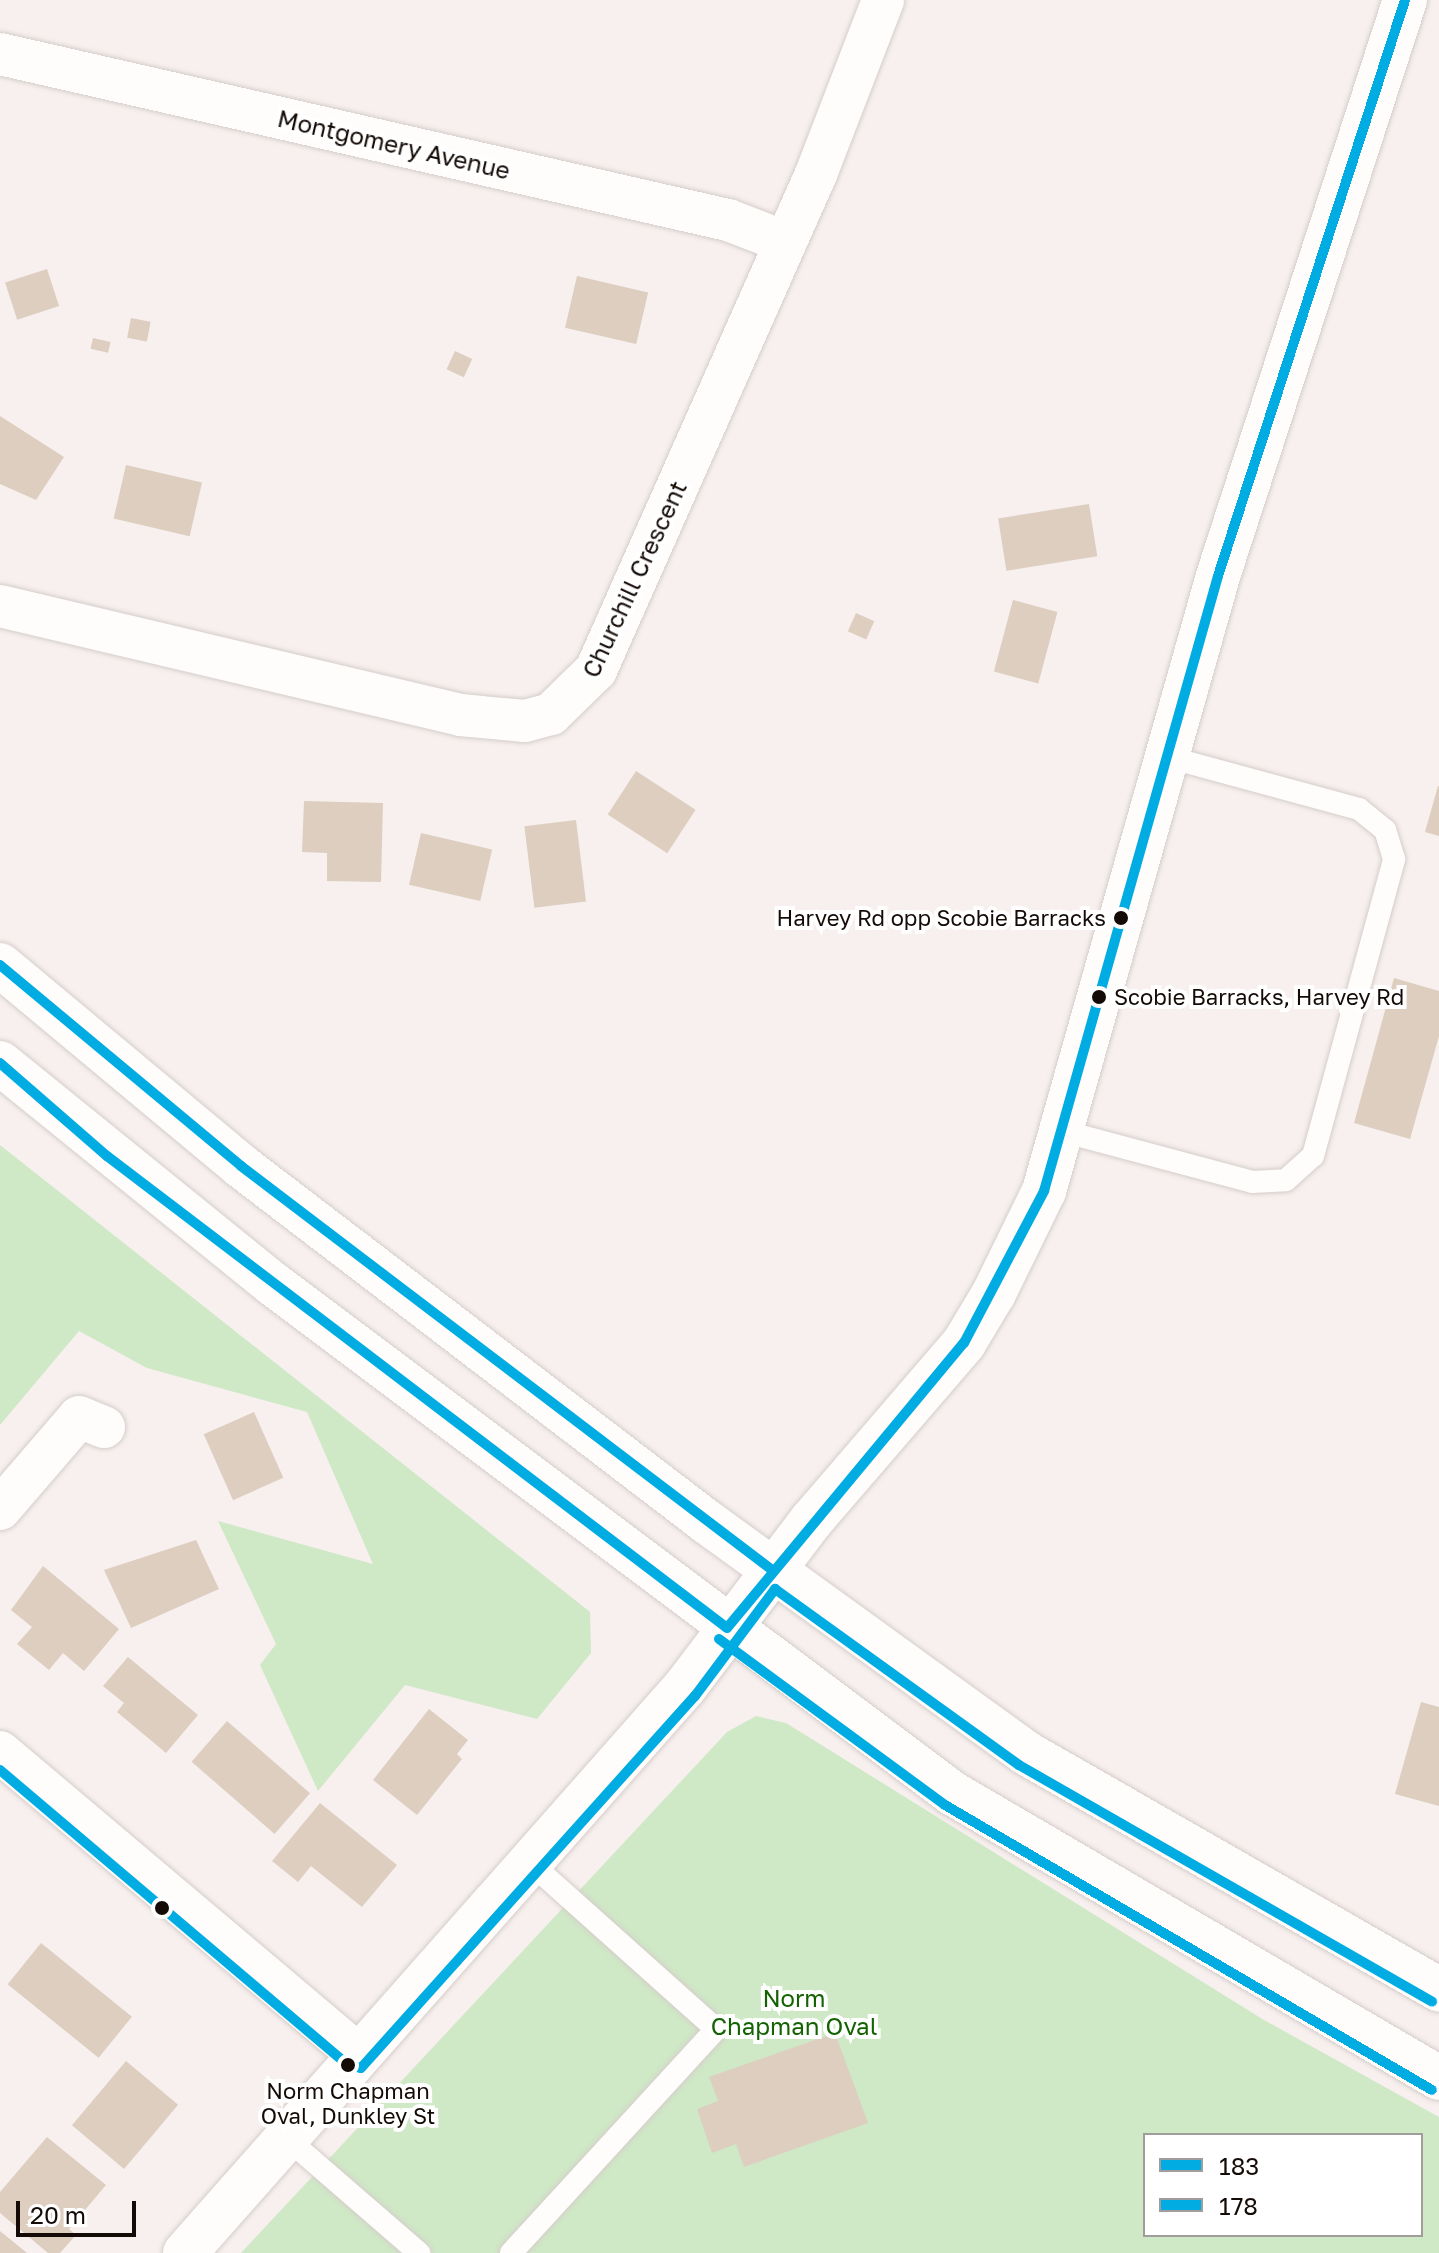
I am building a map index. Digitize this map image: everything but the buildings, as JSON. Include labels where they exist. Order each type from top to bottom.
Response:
[{"type":"main road","points":[[185,2253],[284,2136],[685,1687],[772,1570],[964,1343],[1019,1246],[1062,1131],[1218,576],[1405,0]]},
{"type":"main road","points":[[0,965],[241,1166],[772,1570],[1026,1753],[1439,1990]]},
{"type":"main road","points":[[0,1063],[119,1165],[727,1628],[952,1793],[1439,2078]]},
{"type":"street","name":"Churchill Crescent","points":[[0,606],[460,715],[525,721],[551,714],[596,670],[785,242],[883,0]]},
{"type":"street","name":"Montgomery Avenue","points":[[0,54],[728,220],[785,242]]},
{"type":"street","points":[[0,1509],[79,1417],[104,1427]]},
{"type":"street","points":[[0,1752],[357,2054]]},
{"type":"lane","points":[[1062,1131],[1252,1182],[1286,1180],[1313,1156],[1394,859],[1385,830],[1359,809],[1167,757]]},
{"type":"lane","points":[[511,2253],[716,2029],[528,1861]]},
{"type":"lane","points":[[284,2136],[419,2253]]},
{"type":"green space","points":[[0,1145],[590,1612],[591,1653],[537,1719],[405,1685],[318,1791],[260,1665],[276,1644],[218,1521],[373,1564],[307,1412],[147,1368],[79,1331],[0,1425]]},
{"type":"green space","name":"Norm Chapman Oval","points":[[756,1716],[786,1723],[1264,2020],[1439,2117],[1439,2253],[241,2253],[727,1732]]},
{"type":"transit line","name":"183","points":[[0,1063],[107,1156],[727,1628],[964,1343],[1044,1191],[1218,576],[1405,0]]},
{"type":"transit line","name":"183","points":[[0,965],[241,1166],[772,1570]]},
{"type":"transit line","name":"178","points":[[0,1770],[348,2065],[361,2068],[695,1696],[775,1589],[1019,1765],[1432,2002]]},
{"type":"transit line","name":"178","points":[[719,1639],[945,1805],[1432,2090]]},
{"type":"place","name":"Harvey Rd opp Scobie Barracks","points":[[1121,918]]},
{"type":"place","name":"Scobie Barracks, Harvey Rd","points":[[1099,997]]},
{"type":"place","name":"Norm Chapman Oval, Dunkley St","points":[[348,2065]]}]
